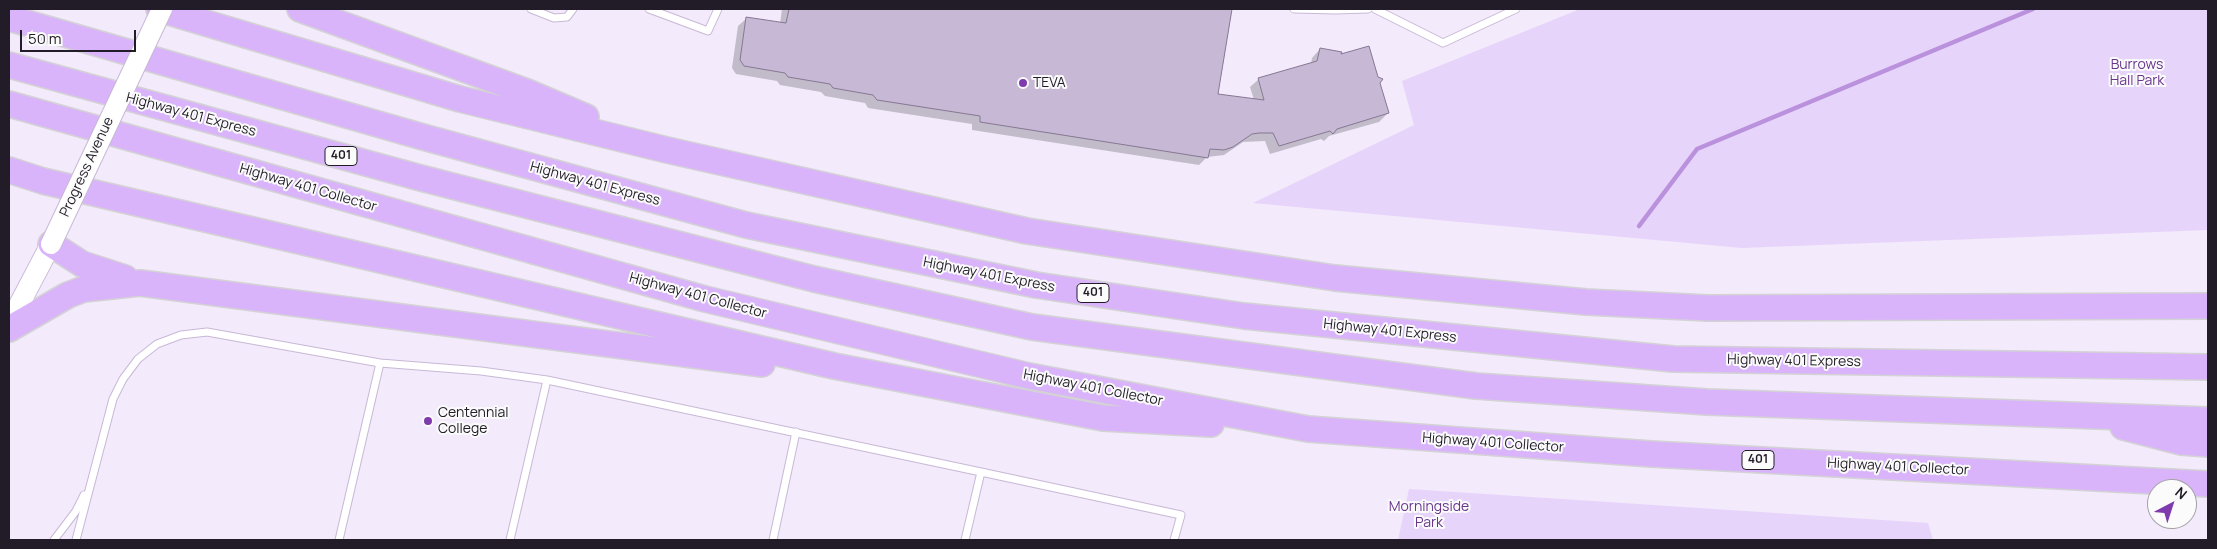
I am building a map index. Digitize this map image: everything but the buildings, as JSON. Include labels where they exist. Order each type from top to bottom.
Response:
[{"type":"highway","points":[[161,9],[460,98],[667,150],[1027,231],[1345,279],[1586,302],[1708,308],[2208,306]]},
{"type":"highway","points":[[300,9],[527,92],[667,150]]},
{"type":"highway","name":"Highway 401 Express","points":[[9,18],[423,137],[746,225],[1036,285],[1244,316],[1673,359],[2208,367]]},
{"type":"highway","name":"Highway 401 Express","points":[[9,65],[417,177],[814,279],[1032,328],[1476,386],[1707,402],[2208,420]]},
{"type":"highway","name":"Highway 401 Collector","points":[[9,104],[704,299],[1029,376],[1308,429],[1650,454],[2208,484]]},
{"type":"highway","points":[[9,170],[43,181],[834,366],[1103,418],[1308,429]]},
{"type":"highway","points":[[51,244],[82,264],[140,283],[774,366],[834,366]]},
{"type":"highway","points":[[9,329],[68,295],[84,289],[140,283]]},
{"type":"highway","points":[[2075,415],[2181,442],[2208,444]]},
{"type":"main road","name":"Progress Avenue","points":[[9,324],[51,244],[161,9]]},
{"type":"lane","points":[[531,9],[554,18],[567,17],[573,9]]},
{"type":"lane","points":[[649,9],[708,31],[718,9]]},
{"type":"lane","points":[[1294,9],[1368,9]]},
{"type":"lane","points":[[1375,9],[1443,43],[1516,9]]},
{"type":"lane","points":[[76,540],[113,399],[123,379],[138,359],[157,344],[181,335],[207,332],[380,363],[481,371],[547,380],[1181,514],[1174,540]]},
{"type":"lane","points":[[340,540],[380,363]]},
{"type":"lane","points":[[510,540],[547,380]]},
{"type":"lane","points":[[773,540],[796,432]]},
{"type":"lane","points":[[965,540],[981,472]]},
{"type":"lane","points":[[54,540],[76,511],[91,481]]},
{"type":"green space","name":"Burrows Hall Park","points":[[1580,9],[2208,9],[2208,230],[1742,248],[1253,203],[1414,125],[1402,81]]},
{"type":"green space","name":"Morningside Park","points":[[1409,489],[1928,523],[1933,540],[1398,540]]},
{"type":"waterway","points":[[1639,226],[1697,149],[2033,9]]},
{"type":"place","name":"TEVA","points":[[1023,83]]},
{"type":"place","name":"Centennial College","points":[[428,421]]}]
